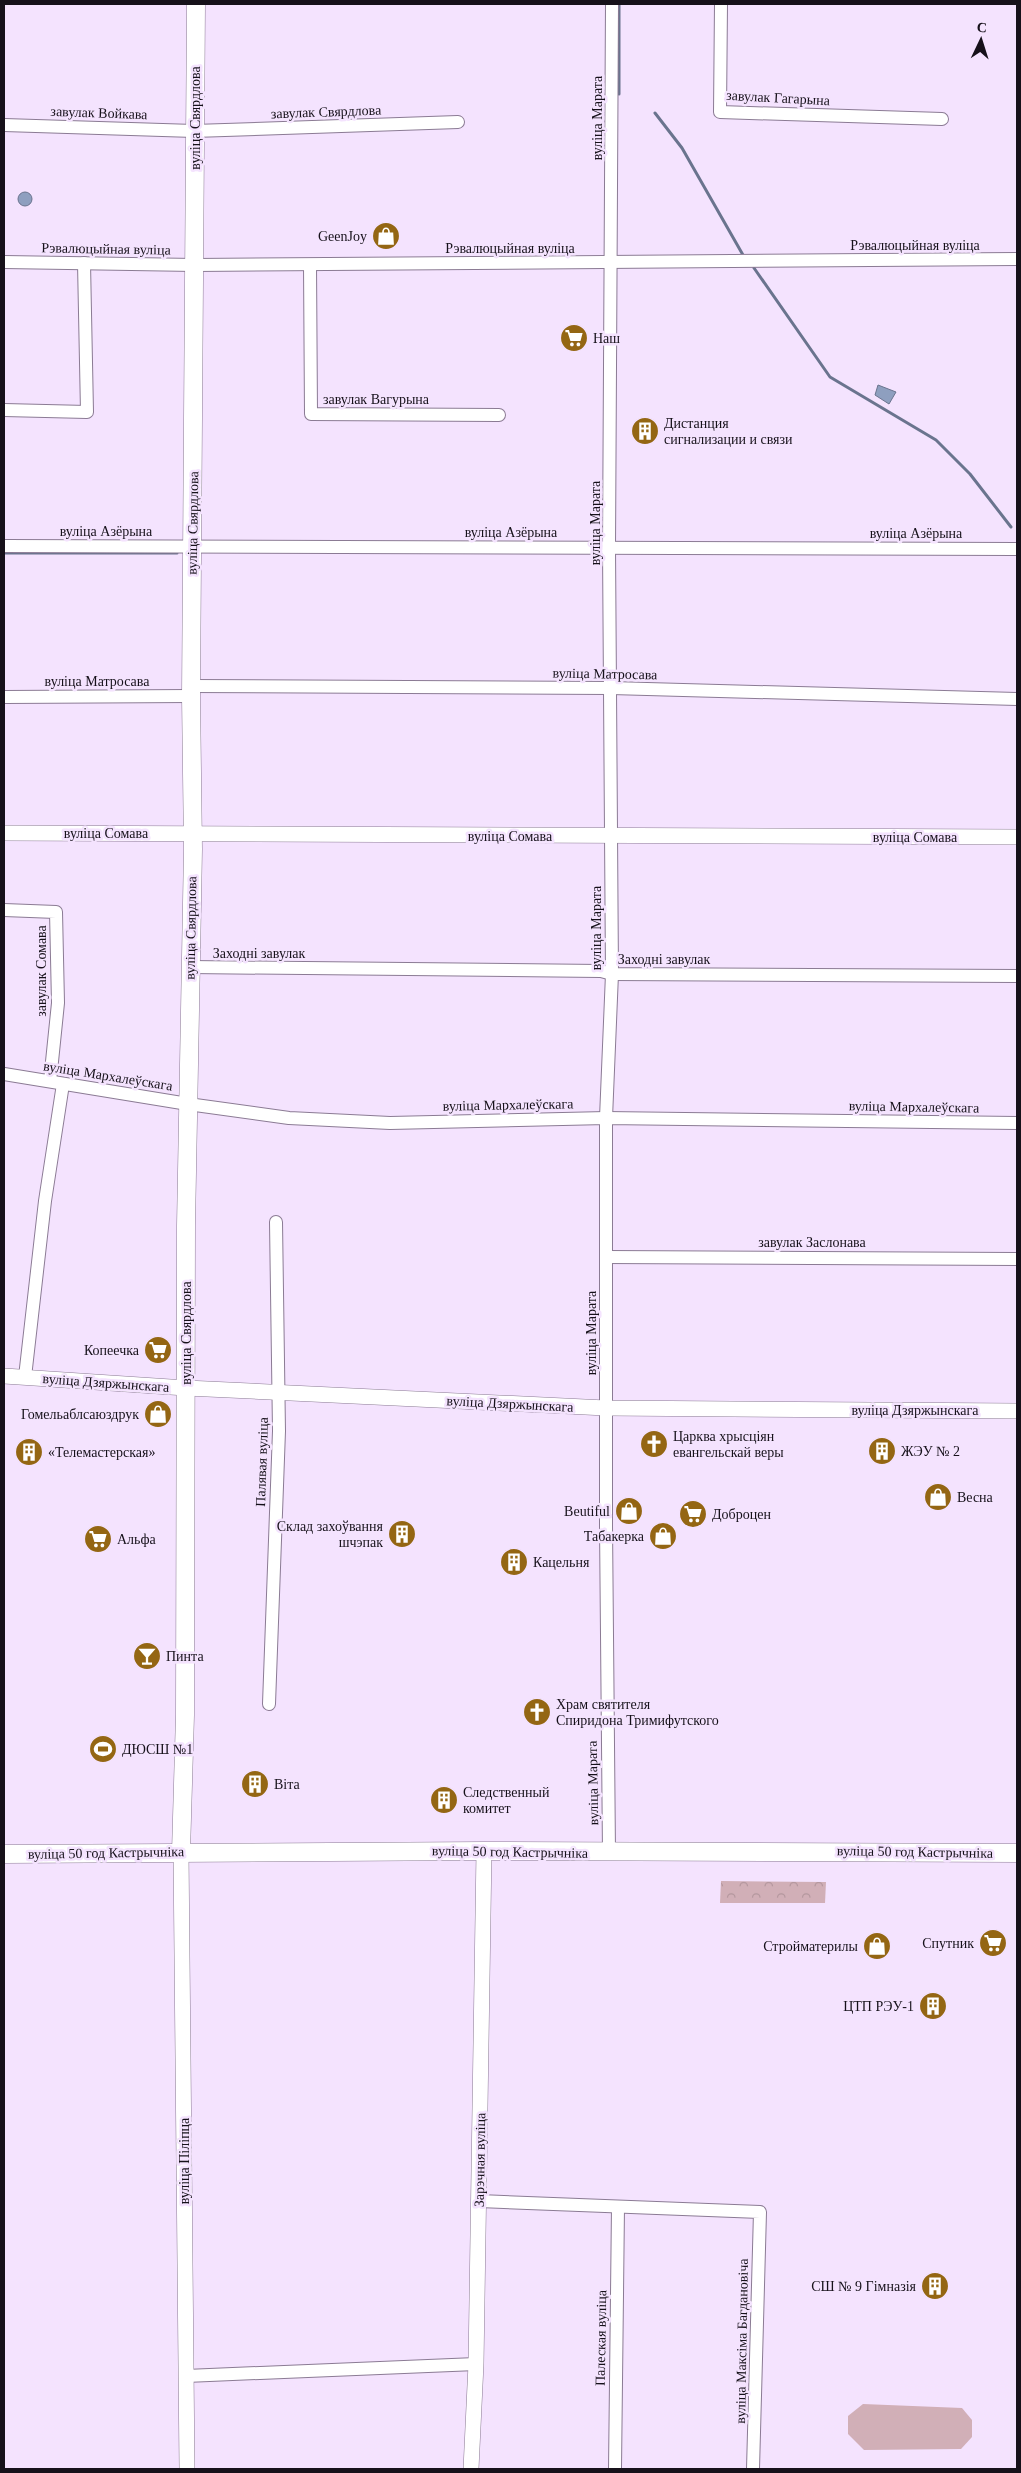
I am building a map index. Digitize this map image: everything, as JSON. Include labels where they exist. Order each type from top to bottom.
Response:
[{"type":"main road","name":"вуліца Свярдлова","points":[[181,1852],[185,1705],[188,1104],[193,834],[191,691],[196,4]]},
{"type":"main road","name":"вуліца 50 год Кастрычніка","points":[[4,1854],[484,1851],[609,1853],[858,1851],[1017,1853]]},
{"type":"street","name":"вуліца Марата","points":[[609,1853],[606,1118],[612,974],[610,548],[612,4]]},
{"type":"street","name":"завулак Гагарына","points":[[721,4],[720,112],[942,119]]},
{"type":"street","name":"завулак Свярдлова","points":[[194,131],[458,122]]},
{"type":"street","name":"завулак Войкава","points":[[4,125],[194,131]]},
{"type":"street","name":"Рэвалюцыйная вуліца","points":[[4,262],[195,265],[1017,259]]},
{"type":"street","points":[[4,410],[86,412],[84,263]]},
{"type":"street","name":"завулак Вагурына","points":[[310,264],[311,414],[499,415]]},
{"type":"street","name":"вуліца Азёрына","points":[[4,546],[1017,549]]},
{"type":"street","name":"вуліца Матросава","points":[[4,696],[191,691],[611,688],[1017,699]]},
{"type":"street","name":"вуліца Сомава","points":[[4,833],[1017,837]]},
{"type":"street","name":"завулак Сомава","points":[[4,910],[56,912],[58,1003],[50,1081]]},
{"type":"street","name":"Заходні завулак","points":[[190,967],[601,971],[612,974],[1017,976]]},
{"type":"street","name":"вуліца Мархалеўскага","points":[[4,1074],[188,1104],[289,1118],[390,1123],[606,1118],[1017,1123]]},
{"type":"street","points":[[25,1377],[45,1201],[63,1084]]},
{"type":"street","name":"Палявая вуліца","points":[[268,1704],[279,1393],[276,1222]]},
{"type":"street","name":"завулак Заслонава","points":[[606,1257],[1017,1259]]},
{"type":"street","name":"вуліца Дзяржынскага","points":[[4,1376],[279,1393],[606,1408],[1017,1410]]},
{"type":"street","name":"Зарэчная вуліца","points":[[471,2469],[476,2364],[484,1851]]},
{"type":"street","name":"вуліца Піліпца","points":[[181,1852],[187,2469]]},
{"type":"street","points":[[479,2201],[618,2207]]},
{"type":"street","name":"вуліца Максіма Багдановіча","points":[[618,2207],[760,2212],[754,2469]]},
{"type":"street","name":"Палеская вуліца","points":[[615,2469],[618,2207]]},
{"type":"street","points":[[186,2376],[476,2364]]},
{"type":"green space","points":[[721,1881],[826,1882],[825,1903],[720,1903]]},
{"type":"green space","points":[[863,2404],[962,2408],[972,2420],[972,2437],[961,2449],[864,2450],[848,2434],[848,2416]]},
{"type":"water","points":[[22,192],[28,192],[32,199],[28,206],[22,206],[18,202],[18,196]]},
{"type":"water","points":[[878,385],[896,392],[889,404],[875,395]]},
{"type":"waterway","points":[[619,4],[619,94]]},
{"type":"waterway","points":[[655,113],[682,148],[743,255]]},
{"type":"waterway","points":[[754,268],[830,377],[936,440],[970,474],[1011,527]]},
{"type":"waterway","points":[[4,553],[177,553]]},
{"type":"place","name":"GeenJoy","points":[[386,236]]},
{"type":"place","name":"Наш","points":[[574,338]]},
{"type":"place","name":"Дистанция сигнализации и связи","points":[[645,431]]},
{"type":"place","name":"Копеечка","points":[[158,1350]]},
{"type":"place","name":"Гомельаблсаюздрук","points":[[158,1414]]},
{"type":"place","name":"Царква хрысціян евангельскай веры","points":[[654,1444]]},
{"type":"place","name":"ЖЭУ № 2","points":[[882,1451]]},
{"type":"place","name":"«Телемастерская»","points":[[29,1452]]},
{"type":"place","name":"Весна","points":[[938,1497]]},
{"type":"place","name":"Beutiful","points":[[629,1511]]},
{"type":"place","name":"Доброцен","points":[[693,1514]]},
{"type":"place","name":"Склад захоўвання шчэпак","points":[[402,1534]]},
{"type":"place","name":"Табакерка","points":[[663,1536]]},
{"type":"place","name":"Альфа","points":[[98,1539]]},
{"type":"place","name":"Кацельня","points":[[514,1562]]},
{"type":"place","name":"Пинта","points":[[147,1656]]},
{"type":"place","name":"Храм святителя Спиридона Тримифутского","points":[[537,1712]]},
{"type":"place","name":"ДЮСШ №1","points":[[103,1749]]},
{"type":"place","name":"Віта","points":[[255,1784]]},
{"type":"place","name":"Следственный комитет","points":[[444,1800]]},
{"type":"place","name":"Спутник","points":[[993,1943]]},
{"type":"place","name":"Стройматерилы","points":[[877,1946]]},
{"type":"place","name":"ЦТП РЭУ-1","points":[[933,2006]]},
{"type":"place","name":"СШ № 9 Гімназія","points":[[935,2286]]}]
